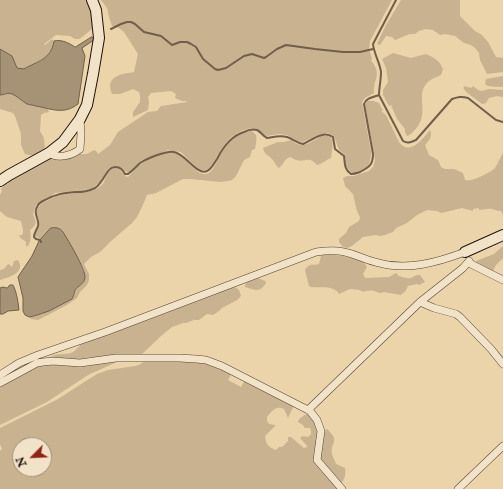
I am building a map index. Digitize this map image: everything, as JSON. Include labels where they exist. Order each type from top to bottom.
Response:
[{"type":"main road","points":[[0,181],[4,174],[49,153],[63,142],[80,119],[87,105],[99,38],[96,10],[92,0]]},
{"type":"main road","points":[[465,252],[503,235]]},
{"type":"street","points":[[49,153],[56,156],[63,156],[76,152],[80,149],[80,119]]},
{"type":"street","points":[[0,375],[19,363],[38,355],[105,332],[316,252],[338,251],[380,263],[405,266],[444,259],[465,252]]},
{"type":"street","points":[[308,410],[420,302],[463,268],[469,261],[471,264],[503,280]]},
{"type":"street","points":[[420,302],[434,308],[456,314],[491,349],[503,364]]},
{"type":"street","points":[[0,384],[26,369],[43,362],[53,361],[80,363],[116,358],[206,360],[222,366],[308,410],[316,417],[320,427],[321,437],[317,460],[342,489]]},
{"type":"street","points":[[458,489],[503,446]]},
{"type":"shaded area","points":[[0,0],[87,0],[93,19],[93,28],[79,39],[75,39],[70,36],[56,35],[44,44],[45,45],[52,39],[54,41],[47,56],[24,69],[17,68],[12,56],[0,49]]},
{"type":"shaded area","points":[[101,0],[392,0],[370,41],[369,49],[371,60],[375,66],[377,77],[374,93],[365,98],[362,102],[371,152],[369,164],[356,173],[351,172],[345,165],[344,154],[339,150],[334,136],[328,133],[321,134],[302,142],[297,141],[287,135],[279,134],[266,136],[256,129],[246,130],[235,134],[228,140],[212,165],[207,169],[199,170],[181,152],[168,150],[142,160],[128,173],[117,166],[113,166],[108,169],[101,181],[91,189],[55,193],[36,205],[33,214],[35,224],[30,230],[30,243],[26,246],[26,242],[19,235],[22,235],[23,233],[21,221],[7,217],[0,211],[1,189],[8,184],[11,179],[50,158],[87,154],[94,150],[98,154],[110,145],[118,132],[148,112],[157,111],[161,106],[187,102],[175,98],[176,94],[171,91],[151,93],[148,97],[148,110],[133,117],[133,112],[140,102],[139,92],[133,89],[120,94],[112,94],[110,83],[120,75],[134,72],[138,54],[124,32],[119,28],[112,26],[107,8]]},
{"type":"shaded area","points":[[401,0],[460,0],[460,16],[475,31],[482,35],[488,42],[496,57],[503,58],[503,72],[487,74],[480,60],[479,53],[475,48],[464,43],[455,36],[445,34],[440,35],[433,30],[426,29],[395,40],[392,37],[386,36],[380,45],[377,44]]},
{"type":"shaded area","points":[[92,37],[94,40],[82,48],[85,56],[78,104],[68,109],[53,110],[27,104],[10,93],[0,95],[0,49],[12,56],[17,68],[24,69],[47,56],[54,41],[62,41],[75,47]]},
{"type":"shaded area","points":[[393,53],[411,58],[426,54],[440,63],[443,69],[441,75],[430,80],[425,85],[422,95],[423,110],[421,120],[414,131],[407,136],[405,129],[397,119],[391,105],[389,106],[383,95],[383,90],[388,82],[386,68],[382,59]]},
{"type":"shaded area","points":[[503,76],[503,87],[485,84],[486,79]]},
{"type":"shaded area","points":[[464,86],[471,88],[473,86],[482,91],[489,89],[503,90],[503,97],[497,96],[489,98],[486,103],[482,104],[465,90]]},
{"type":"shaded area","points":[[7,93],[13,94],[29,104],[48,109],[49,112],[41,115],[40,131],[44,138],[45,150],[34,156],[25,154],[21,145],[21,134],[13,113],[0,109],[0,95]]},
{"type":"shaded area","points":[[367,101],[379,103],[383,111],[381,111],[386,115],[399,142],[403,146],[408,148],[416,145],[430,130],[431,137],[425,145],[429,155],[438,160],[441,167],[445,169],[454,169],[463,173],[465,180],[485,175],[493,170],[503,153],[503,215],[501,211],[490,209],[479,210],[479,208],[473,209],[473,211],[462,208],[441,213],[427,210],[396,228],[393,232],[380,236],[376,235],[363,237],[352,246],[347,248],[343,247],[339,242],[339,239],[346,233],[349,227],[359,221],[360,217],[353,194],[345,186],[343,178],[369,171],[373,167],[375,160],[365,104]]},
{"type":"shaded area","points":[[252,131],[256,135],[255,149],[252,150],[250,157],[244,160],[236,176],[232,180],[220,182],[183,179],[156,193],[147,195],[137,217],[132,223],[100,252],[91,257],[84,264],[89,274],[89,280],[77,298],[38,320],[31,319],[29,317],[46,312],[72,299],[76,289],[83,283],[84,270],[63,232],[45,235],[41,239],[35,236],[39,225],[37,209],[41,204],[58,195],[92,191],[103,184],[108,172],[115,167],[128,177],[141,164],[155,156],[167,152],[182,156],[196,171],[206,174],[212,170],[222,152],[234,138],[245,132]]},
{"type":"shaded area","points":[[322,136],[330,136],[331,138],[331,158],[317,165],[311,160],[299,161],[290,157],[286,159],[279,168],[271,157],[266,154],[263,148],[278,142],[291,140],[303,145]]},
{"type":"shaded area","points":[[51,228],[58,228],[63,232],[80,262],[85,278],[75,290],[72,299],[49,311],[29,317],[25,315],[23,311],[23,298],[18,277],[32,256],[39,241]]},
{"type":"shaded area","points":[[503,246],[503,258],[496,265],[492,273],[475,263],[476,261],[494,254]]},
{"type":"shaded area","points":[[325,254],[343,256],[363,261],[367,267],[363,274],[365,278],[389,277],[396,273],[399,276],[408,278],[420,275],[425,282],[419,285],[408,286],[405,292],[401,295],[372,291],[364,292],[350,289],[339,294],[334,289],[330,288],[311,287],[309,286],[305,270],[310,265],[319,264],[321,256]]},
{"type":"shaded area","points":[[18,260],[20,268],[18,271],[12,276],[0,280],[0,270],[4,269],[8,264],[12,267],[14,261]]},
{"type":"shaded area","points":[[258,278],[266,283],[262,288],[254,290],[245,287],[246,283]]},
{"type":"shaded area","points":[[10,285],[13,285],[19,310],[8,311],[0,314],[0,288],[7,288]]},
{"type":"shaded area","points":[[235,287],[239,290],[241,296],[237,300],[213,315],[207,314],[199,320],[194,320],[172,327],[139,357],[111,355],[95,358],[90,357],[82,360],[53,359],[50,357],[70,353],[82,343]]},
{"type":"shaded area","points":[[196,360],[232,373],[228,380],[241,387],[245,380],[294,405],[288,418],[284,409],[281,408],[274,409],[267,417],[269,424],[275,426],[265,436],[266,441],[269,446],[275,450],[282,447],[288,441],[288,437],[291,437],[304,448],[307,447],[300,438],[303,436],[308,437],[311,434],[310,428],[305,428],[298,422],[299,419],[309,412],[318,427],[316,457],[341,489],[0,489],[0,451],[2,449],[0,444],[0,428],[58,399],[97,374],[108,370],[139,365],[145,361]]},
{"type":"shaded area","points":[[117,362],[88,375],[47,402],[0,425],[0,385],[42,364]]},
{"type":"shaded area","points":[[327,429],[334,439],[332,454],[336,464],[345,468],[345,477],[340,485],[318,457],[323,431]]},
{"type":"waterway","points":[[396,0],[373,44],[381,72],[379,95],[403,141],[408,143],[416,140],[452,99],[458,97],[468,98],[496,120],[503,122]]},
{"type":"waterway","points":[[111,29],[121,24],[131,22],[144,32],[161,36],[172,45],[180,42],[187,42],[196,47],[203,59],[218,70],[226,68],[244,56],[252,54],[264,58],[286,45],[343,52],[360,52],[373,49]]},
{"type":"waterway","points":[[41,242],[34,237],[38,227],[36,208],[39,204],[52,196],[91,190],[98,186],[111,168],[119,168],[123,170],[125,174],[128,174],[143,161],[167,152],[174,152],[183,157],[195,168],[203,172],[207,171],[212,167],[228,142],[235,136],[249,130],[257,130],[267,138],[284,136],[303,144],[318,136],[329,135],[333,137],[335,149],[344,156],[347,170],[351,174],[360,172],[370,165],[373,158],[364,104],[368,99],[379,95]]}]
